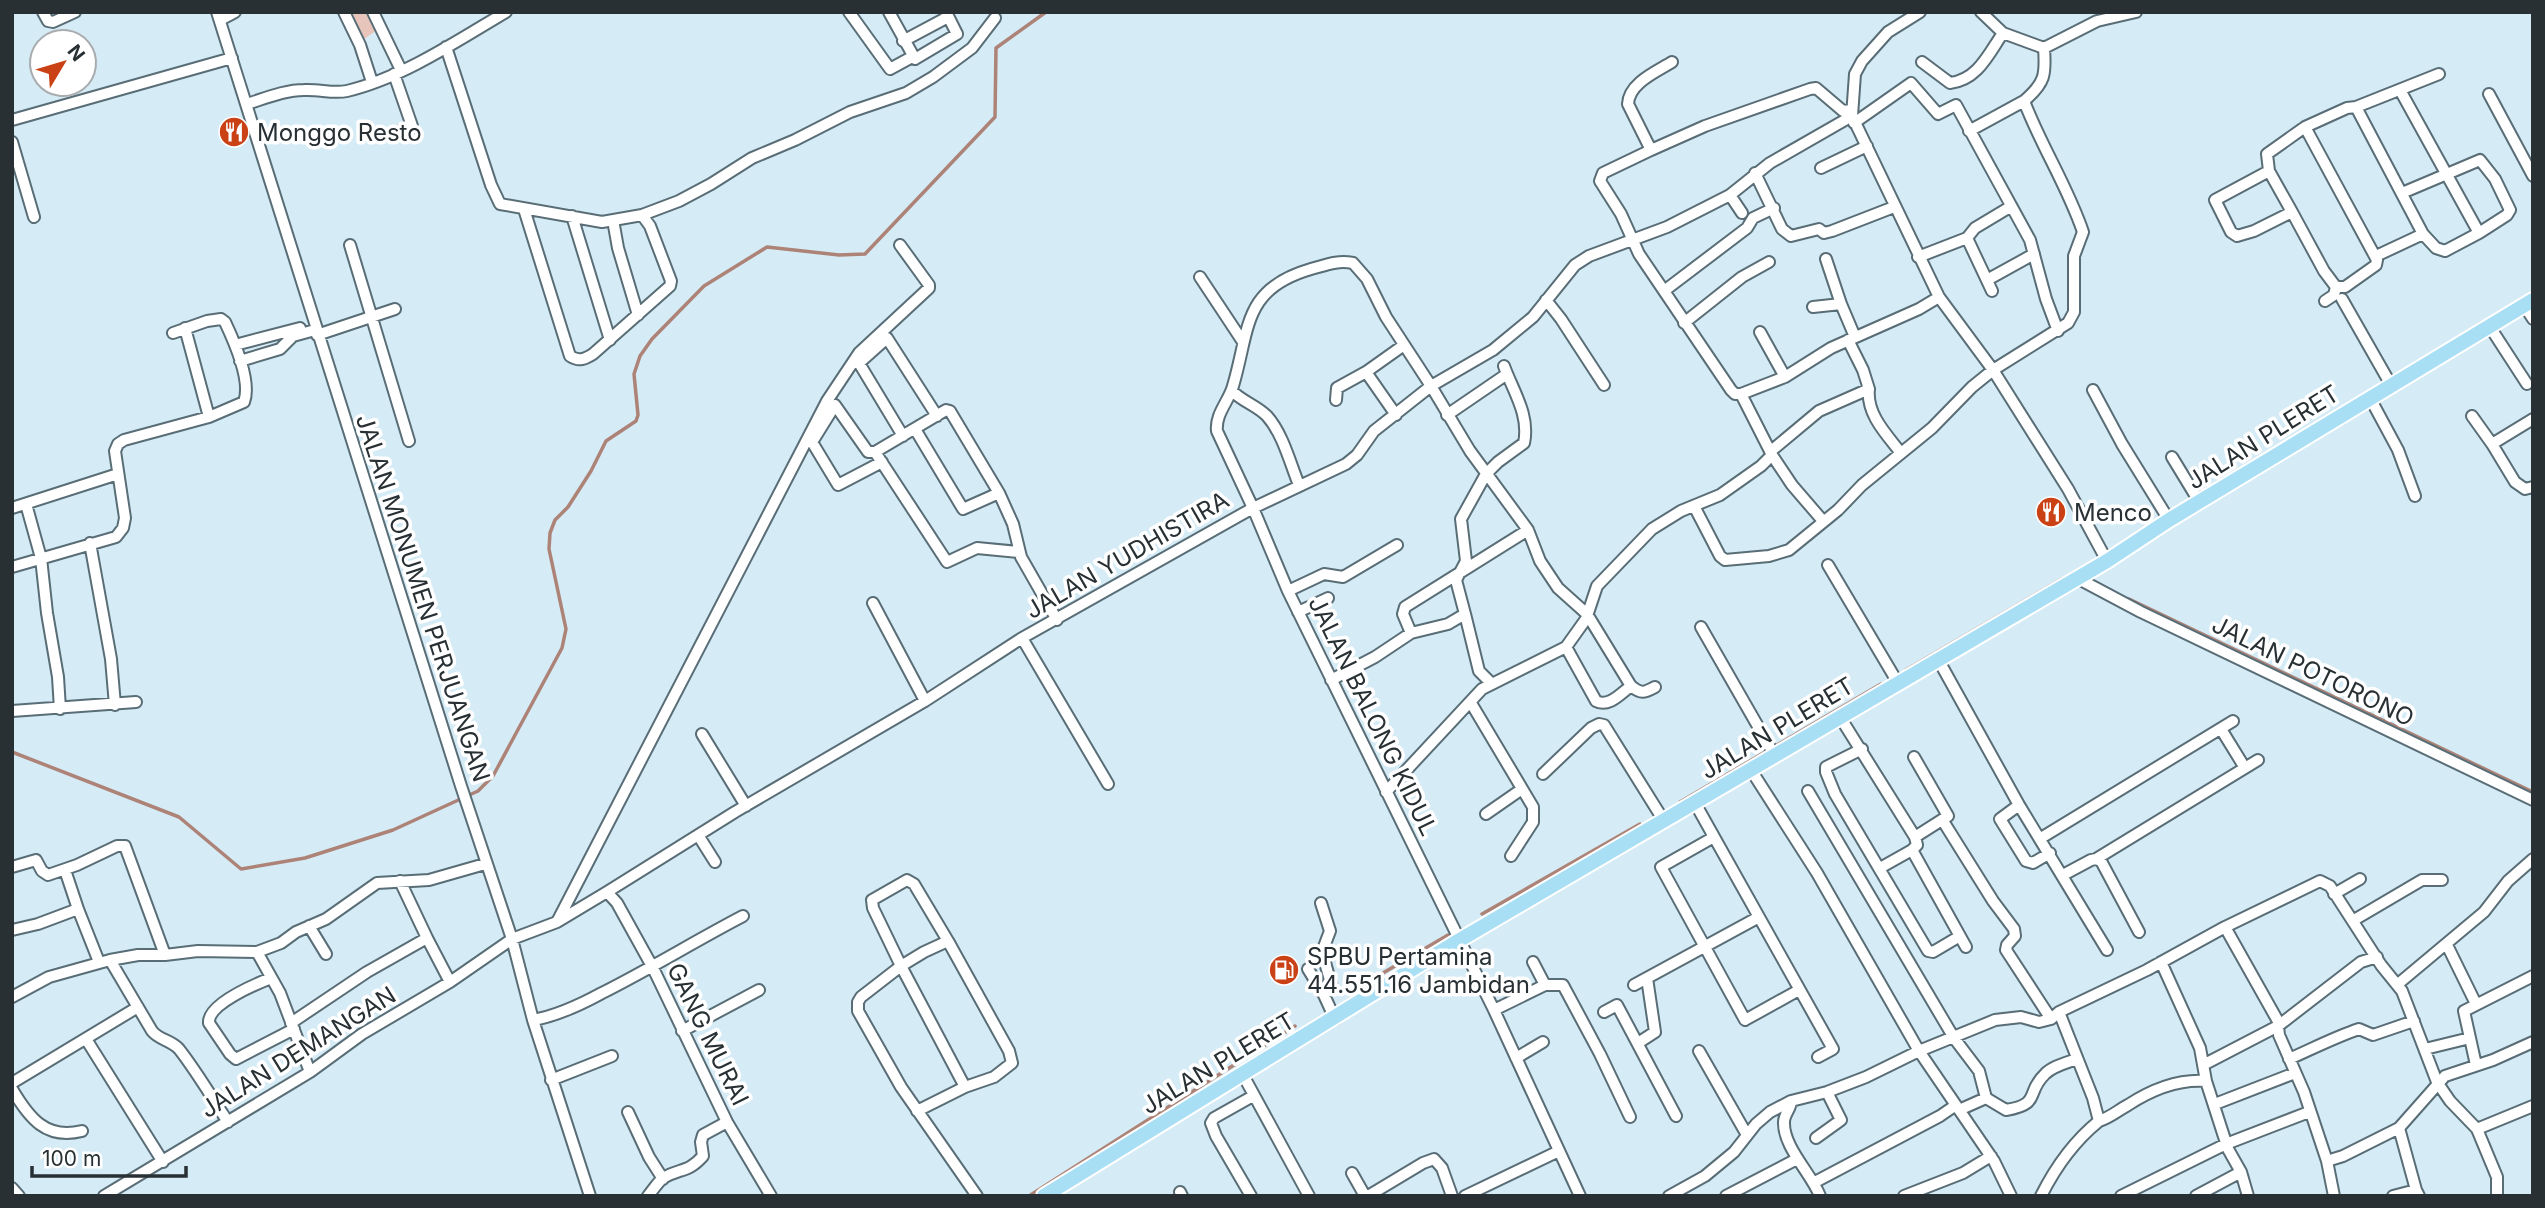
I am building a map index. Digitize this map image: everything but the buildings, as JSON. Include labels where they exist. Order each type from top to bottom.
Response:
[{"type":"main road","name":"JALAN PLERET","points":[[1044,1196],[1458,941],[2107,561],[2169,520],[2528,303]]},
{"type":"street","points":[[43,12],[48,21],[52,22],[75,12]]},
{"type":"street","points":[[218,16],[235,12]]},
{"type":"street","points":[[344,12],[360,45],[372,82]]},
{"type":"street","points":[[373,12],[397,72],[412,126],[409,130],[392,133]]},
{"type":"street","points":[[247,104],[302,89],[344,92],[397,72],[446,47],[490,16],[506,12]]},
{"type":"street","points":[[849,12],[890,69],[912,57],[916,59],[956,36],[957,32],[947,14],[903,41]]},
{"type":"street","points":[[889,12],[912,57]]},
{"type":"street","points":[[1920,12],[1888,32],[1862,61],[1854,74],[1852,114],[1938,297],[1993,370],[2068,489],[2107,561]]},
{"type":"street","points":[[1981,12],[2003,33],[2044,48],[2096,21],[2136,12]]},
{"type":"street","name":"JALAN MONUMEN PERJUANGAN","points":[[218,16],[485,864],[512,939],[551,1080],[590,1196]]},
{"type":"street","points":[[446,47],[497,200],[504,205],[524,209],[594,221],[613,220],[642,215],[679,201],[752,158],[850,112],[906,93],[972,48],[995,18]]},
{"type":"street","points":[[1922,62],[1950,83],[1959,82],[1982,67],[2003,33]]},
{"type":"street","points":[[2044,48],[2046,70],[2043,80],[2024,101],[1969,131],[2030,240],[2058,331]]},
{"type":"street","points":[[12,120],[232,58]]},
{"type":"street","points":[[1651,150],[1628,104],[1628,97],[1640,82],[1672,62]]},
{"type":"street","points":[[2391,385],[2336,294],[2269,171],[2267,154],[2305,127],[2347,108],[2356,107],[2439,74]]},
{"type":"street","name":"JALAN YUDHISTIRA","points":[[747,806],[925,701],[1022,638],[1253,508],[1346,464],[1357,455],[1374,431],[1431,386],[1493,350],[1533,317],[1575,265],[1589,256],[1632,242],[1730,195],[1755,173],[1852,114],[1911,83],[1938,114],[1956,105],[1969,131]]},
{"type":"street","points":[[1852,114],[1843,111],[1816,88],[1810,89],[1705,126],[1603,173],[1599,178],[1621,214],[1632,242],[1684,323],[1735,394],[1785,377],[1852,339],[1919,309],[1938,297]]},
{"type":"street","points":[[2400,90],[2479,233]]},
{"type":"street","points":[[2489,94],[2533,176]]},
{"type":"street","points":[[1695,506],[1720,556],[1726,560],[1769,556],[1789,550],[1932,428],[1972,387],[1993,370],[2068,323],[2074,312],[2074,256],[2083,232],[2055,163],[2028,116],[2024,101]]},
{"type":"street","points":[[2356,107],[2423,234],[2436,248],[2445,251],[2479,233],[2511,210],[2494,178],[2480,160],[2402,193]]},
{"type":"street","points":[[2305,127],[2343,201],[2376,256],[2376,265],[2336,294]]},
{"type":"street","points":[[12,142],[34,217]]},
{"type":"street","points":[[1821,168],[1867,146]]},
{"type":"street","points":[[2269,171],[2215,200],[2231,232],[2235,236],[2241,236],[2292,212]]},
{"type":"street","points":[[1755,173],[1782,229],[1793,236],[1814,228],[1824,233],[1832,231],[1894,207]]},
{"type":"street","points":[[1730,195],[1742,213]]},
{"type":"street","points":[[1919,257],[1967,238],[1975,228],[2010,207]]},
{"type":"street","points":[[1664,291],[1747,228],[1753,218],[1773,208]]},
{"type":"street","points":[[524,209],[570,356],[576,360],[585,359],[610,341],[666,290],[671,281],[650,226],[642,215]]},
{"type":"street","points":[[572,216],[610,341]]},
{"type":"street","points":[[613,220],[638,315]]},
{"type":"street","points":[[2376,256],[2423,234]]},
{"type":"street","points":[[1967,238],[1989,285],[2034,254]]},
{"type":"street","points":[[350,245],[409,441]]},
{"type":"street","points":[[553,927],[828,401],[859,353],[929,288],[900,245]]},
{"type":"street","points":[[1826,259],[1863,370],[1873,415],[1901,453]]},
{"type":"street","name":"JALAN BALONG KIDUL","points":[[1458,941],[1288,592],[1217,431],[1220,412],[1232,391],[1243,342],[1258,301],[1271,288],[1295,273],[1343,261],[1353,263],[1360,270],[1447,415],[1528,530],[1539,561],[1558,588],[1587,614],[1631,686]]},
{"type":"street","points":[[1684,323],[1742,277],[1769,262]]},
{"type":"street","points":[[1199,276],[1243,342]]},
{"type":"street","points":[[1546,300],[1604,385]]},
{"type":"street","points":[[2528,303],[2533,319]]},
{"type":"street","points":[[1813,307],[1841,304]]},
{"type":"street","points":[[235,345],[315,330],[395,309]]},
{"type":"street","points":[[12,567],[116,537],[123,528],[125,518],[115,451],[118,444],[124,440],[209,417],[244,402],[246,395],[240,361],[225,321],[206,321],[173,333]]},
{"type":"street","points":[[2490,327],[2527,384]]},
{"type":"street","points":[[185,328],[209,417]]},
{"type":"street","points":[[240,361],[281,349],[293,336],[315,330]]},
{"type":"street","points":[[1760,332],[1785,377]]},
{"type":"street","points":[[903,436],[859,363],[887,338],[937,416]]},
{"type":"street","points":[[1336,400],[1337,387],[1366,372],[1405,345]]},
{"type":"street","points":[[1447,415],[1505,370],[1521,403],[1526,435],[1524,443],[1498,461],[1486,474],[1461,519],[1466,561],[1458,573],[1457,587],[1479,671],[1492,684]]},
{"type":"street","points":[[1366,372],[1396,415]]},
{"type":"street","points":[[1386,792],[1471,704],[1482,689],[1566,648],[1586,619],[1597,586],[1652,529],[1670,517],[1720,495],[1761,466],[1771,453],[1819,411],[1868,389]]},
{"type":"street","points":[[2093,390],[2122,444],[2169,520]]},
{"type":"street","points":[[1232,391],[1242,401],[1254,405],[1274,426],[1299,485]]},
{"type":"street","points":[[1741,394],[1771,453],[1792,485],[1823,521]]},
{"type":"street","points":[[2370,398],[2398,450],[2415,496]]},
{"type":"street","points":[[1019,552],[977,548],[947,562],[878,457],[868,452],[834,405],[812,442],[838,485],[878,457],[903,436],[946,410],[950,411],[999,494],[1013,524],[1019,552],[1057,620]]},
{"type":"street","points":[[2472,416],[2515,482],[2525,489],[2533,487]]},
{"type":"street","points":[[2492,444],[2532,421]]},
{"type":"street","points":[[915,429],[963,509],[999,494]]},
{"type":"street","points":[[2172,457],[2200,503]]},
{"type":"street","points":[[12,508],[118,474]]},
{"type":"street","points":[[26,504],[41,558],[60,709]]},
{"type":"street","points":[[1412,633],[1403,614],[1405,607],[1528,530]]},
{"type":"street","points":[[90,543],[111,659],[115,705]]},
{"type":"street","points":[[1288,592],[1324,574],[1343,577],[1397,545]]},
{"type":"street","points":[[1828,565],[1898,683]]},
{"type":"street","name":"JALAN POTORONO","points":[[2077,578],[2141,612],[2533,800]]},
{"type":"street","points":[[1298,612],[1328,598]]},
{"type":"street","points":[[873,603],[925,701]]},
{"type":"street","points":[[1331,680],[1412,633],[1448,624],[1465,614]]},
{"type":"street","points":[[1700,627],[1775,756]]},
{"type":"street","points":[[1022,638],[1108,784]]},
{"type":"street","points":[[1566,648],[1600,704],[1607,703],[1631,686],[1640,693],[1656,687]]},
{"type":"street","points":[[1939,661],[2019,805],[2107,950]]},
{"type":"street","points":[[12,711],[136,702]]},
{"type":"street","points":[[1471,704],[1535,813],[1526,835],[1511,856]]},
{"type":"street","points":[[1840,717],[1862,749],[1917,845],[1880,868]]},
{"type":"street","points":[[2041,838],[2233,721]]},
{"type":"street","points":[[1543,774],[1591,728],[1604,725],[1664,821]]},
{"type":"street","points":[[2221,729],[2245,768]]},
{"type":"street","points":[[702,734],[747,806]]},
{"type":"street","points":[[1862,749],[1826,767],[1835,794],[1928,951],[1933,952],[1960,936]]},
{"type":"street","points":[[1914,757],[1947,816],[1915,838]]},
{"type":"street","points":[[2063,875],[2096,859],[2258,760]]},
{"type":"street","points":[[1751,770],[1817,873],[1919,1051],[1990,1156],[2011,1196]]},
{"type":"street","points":[[1486,814],[1522,789]]},
{"type":"street","points":[[1808,791],[1954,1038],[1979,1071],[1986,1098],[2006,1110],[2024,1106],[2033,1098],[2038,1083],[2046,1072],[2077,1059]]},
{"type":"street","points":[[1695,803],[1833,1049],[1818,1057]]},
{"type":"street","points":[[2019,805],[2000,819],[2026,861],[2033,863],[2050,853]]},
{"type":"street","name":"JALAN DEMANGAN","points":[[104,1196],[120,1192],[163,1162],[310,1072],[362,1034],[450,982],[512,939],[553,927],[747,806]]},
{"type":"street","points":[[1942,821],[2014,929],[2015,936],[2006,950],[2055,1015],[2077,1059],[2099,1121]]},
{"type":"street","points":[[698,835],[715,862]]},
{"type":"street","points":[[1714,837],[1661,867],[1704,947],[1745,1020],[1799,990]]},
{"type":"street","points":[[12,867],[34,860],[46,874],[65,870],[122,844],[165,955]]},
{"type":"street","points":[[1912,850],[1966,947]]},
{"type":"street","points":[[2096,859],[2101,861],[2139,932]]},
{"type":"street","points":[[2398,984],[2484,912],[2508,881],[2533,859]]},
{"type":"street","points":[[12,997],[48,977],[105,961],[138,955],[198,951],[257,952],[281,943],[326,919],[377,883],[429,880],[485,864]]},
{"type":"street","points":[[65,870],[78,909],[105,961],[155,1035],[180,1050],[228,1122]]},
{"type":"street","points":[[2334,894],[2360,879]]},
{"type":"street","points":[[917,1111],[965,1087],[994,1077],[1007,1069],[1012,1063],[1012,1057],[914,884],[911,880],[904,881],[875,897],[872,904],[901,966],[965,1087]]},
{"type":"street","points":[[2354,920],[2422,880],[2442,880]]},
{"type":"street","points":[[400,881],[450,982]]},
{"type":"street","points":[[1669,1196],[1705,1176],[1734,1152],[1770,1112],[1791,1101],[1828,1092],[1876,1073],[1978,1025],[2021,1017],[2039,1022],[2320,881],[2330,886],[2398,984],[2437,1082],[2477,1129],[2497,1177],[2497,1196]]},
{"type":"street","name":"GANG MURAI","points":[[607,892],[617,903],[653,968],[727,1122],[769,1195]]},
{"type":"street","points":[[1321,903],[1330,931],[1322,952],[1332,987],[1324,995]]},
{"type":"street","points":[[12,930],[38,924],[78,909]]},
{"type":"street","points":[[533,1020],[569,1010],[653,968],[666,958],[743,916]]},
{"type":"street","points":[[1634,985],[1759,917]]},
{"type":"street","points":[[309,926],[326,954]]},
{"type":"street","points":[[2225,927],[2278,1025],[2279,1035],[2327,1161],[2334,1196]]},
{"type":"street","points":[[271,978],[237,994],[211,1012],[208,1018],[230,1054],[236,1059],[293,1026],[367,972],[427,939]]},
{"type":"street","points":[[948,941],[901,966],[861,997],[858,1011],[917,1111],[977,1196]]},
{"type":"street","points":[[1458,941],[1580,1196]]},
{"type":"street","points":[[2447,945],[2476,1004]]},
{"type":"street","points":[[257,952],[293,1026],[310,1072]]},
{"type":"street","points":[[2203,1065],[2278,1025],[2361,962],[2377,957]]},
{"type":"street","points":[[1533,962],[1545,985]]},
{"type":"street","points":[[2161,962],[2200,1048],[2206,1081],[2226,1144],[2241,1172],[2248,1196]]},
{"type":"street","points":[[1308,969],[1335,1019]]},
{"type":"street","points":[[2476,1065],[2463,1011],[2533,976]]},
{"type":"street","points":[[1638,1043],[1655,1032],[1647,978]]},
{"type":"street","points":[[1493,1010],[1545,985],[1563,985],[1601,1054],[1630,1117]]},
{"type":"street","points":[[682,1031],[759,990]]},
{"type":"street","points":[[1604,1012],[1617,1005],[1676,1116]]},
{"type":"street","points":[[12,1083],[138,1007]]},
{"type":"street","points":[[2289,1059],[2359,1029],[2373,1035],[2414,1021]]},
{"type":"street","points":[[2425,1049],[2470,1038]]},
{"type":"street","points":[[86,1039],[163,1162]]},
{"type":"street","points":[[1516,1058],[1543,1042]]},
{"type":"street","points":[[2327,1161],[2343,1156],[2399,1128],[2445,1076],[2493,1060],[2533,1042]]},
{"type":"street","points":[[1699,1051],[1747,1135]]},
{"type":"street","points":[[551,1080],[612,1056]]},
{"type":"street","points":[[2215,1104],[2295,1073]]},
{"type":"street","points":[[1243,1074],[1309,1196]]},
{"type":"street","points":[[2041,1196],[2069,1149],[2099,1121],[2149,1094],[2179,1082],[2206,1081]]},
{"type":"street","points":[[12,1089],[32,1120],[66,1135],[82,1131]]},
{"type":"street","points":[[1816,1138],[1842,1120],[1828,1092]]},
{"type":"street","points":[[1251,1196],[1211,1123],[1214,1118],[1253,1096]]},
{"type":"street","points":[[1815,1182],[1940,1116],[1986,1098]]},
{"type":"street","points":[[1791,1101],[1784,1121],[1797,1158],[1815,1182],[1820,1196]]},
{"type":"street","points":[[2477,1129],[2532,1108]]},
{"type":"street","points":[[628,1112],[649,1157],[663,1179]]},
{"type":"street","points":[[2121,1196],[2226,1144],[2309,1112]]},
{"type":"street","points":[[648,1196],[663,1179],[696,1164],[703,1156],[703,1135],[727,1122]]},
{"type":"street","points":[[2393,1196],[2417,1193],[2399,1128]]},
{"type":"street","points":[[1465,1196],[1559,1151]]},
{"type":"street","points":[[1904,1196],[1963,1173],[1990,1156]]},
{"type":"street","points":[[1731,1195],[1797,1158]]},
{"type":"street","points":[[1352,1173],[1367,1196],[1434,1159],[1442,1168],[1452,1196]]},
{"type":"street","points":[[2196,1196],[2241,1172]]},
{"type":"street","points":[[12,1188],[19,1196]]},
{"type":"shaded area","points":[[345,12],[372,12],[380,28],[360,42]]},
{"type":"waterway","points":[[12,752],[179,817],[241,869],[305,858],[393,830],[478,791],[493,776],[562,648],[566,629],[549,549],[550,533],[555,520],[568,507],[591,471],[606,441],[636,421],[638,415],[634,374],[640,356],[652,339],[704,286],[767,247],[839,255],[865,254],[995,117],[996,48],[1046,12]]},
{"type":"waterway","points":[[1906,670],[2062,579]]},
{"type":"waterway","points":[[2129,599],[2533,792]]},
{"type":"waterway","points":[[1680,802],[1881,684]]},
{"type":"waterway","points":[[1482,914],[1640,824]]},
{"type":"waterway","points":[[1371,980],[1448,935]]},
{"type":"waterway","points":[[1029,1196],[1295,1026]]},
{"type":"place","name":"Monggo Resto","points":[[234,132]]},
{"type":"place","name":"Menco","points":[[2051,512]]},
{"type":"place","name":"SPBU Pertamina 44.551.16 Jambidan","points":[[1284,970]]}]
